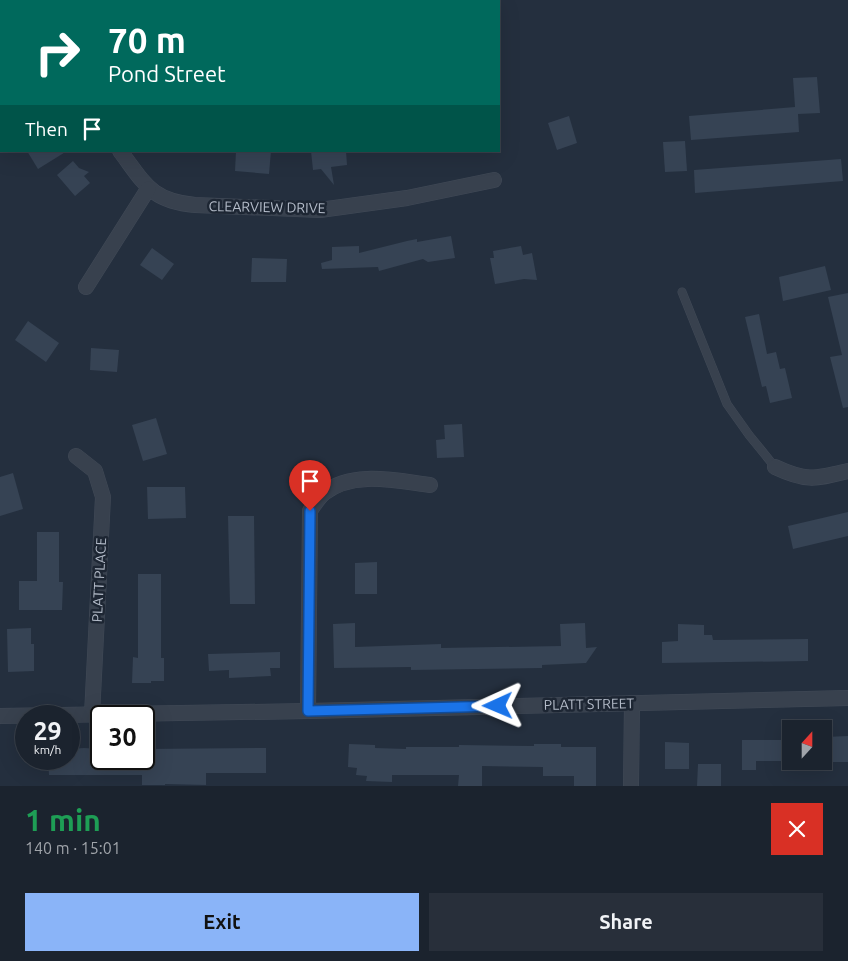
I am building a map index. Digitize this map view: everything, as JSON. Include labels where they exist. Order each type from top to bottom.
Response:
[{"type":"street","name":"CLEARVIEW DRIVE","points":[[121,152],[148,189],[162,198],[178,204],[320,210],[407,198],[494,180]]},
{"type":"street","points":[[86,287],[148,189]]},
{"type":"street","name":"PLATT PLACE","points":[[76,456],[95,471],[103,497],[93,705]]},
{"type":"street","points":[[775,467],[808,479],[848,471]]},
{"type":"street","points":[[308,711],[310,511],[326,492],[341,484],[358,480],[375,479],[430,485]]},
{"type":"street","name":"PLATT STREET","points":[[155,714],[848,698]]},
{"type":"street","points":[[631,786],[632,703]]},
{"type":"street","name":"PLATT STREET","points":[[0,716],[90,715]]},
{"type":"lane","points":[[682,292],[727,404],[775,467]]},
{"type":"building","points":[[817,77],[820,113],[798,114],[799,132],[691,140],[689,116],[795,107],[793,78]]},
{"type":"building","points":[[569,116],[577,143],[557,150],[548,123]]},
{"type":"building","points":[[685,141],[687,171],[665,172],[663,142]]},
{"type":"building","points":[[28,152],[65,152],[38,169]]},
{"type":"building","points":[[236,152],[271,152],[269,174],[235,171]]},
{"type":"building","points":[[311,152],[346,152],[347,165],[331,167],[334,185],[321,169],[313,170]]},
{"type":"building","points":[[841,159],[843,181],[695,193],[694,170]]},
{"type":"building","points":[[73,161],[79,168],[89,172],[84,176],[90,183],[75,196],[57,175]]},
{"type":"building","points":[[451,236],[455,258],[428,262],[423,259],[379,271],[378,267],[322,269],[321,263],[332,260],[332,247],[359,246],[359,253],[417,239],[417,242]]},
{"type":"building","points":[[521,246],[523,255],[532,253],[537,280],[524,279],[495,284],[490,258],[494,258],[493,251]]},
{"type":"building","points":[[152,248],[174,264],[162,280],[140,265]]},
{"type":"building","points":[[252,258],[287,259],[286,282],[251,282]]},
{"type":"building","points":[[825,266],[831,290],[783,301],[779,277]]},
{"type":"building","points":[[848,293],[848,407],[843,408],[830,357],[842,355],[828,297]]},
{"type":"building","points":[[759,314],[767,354],[776,352],[780,369],[785,368],[792,398],[770,403],[766,386],[762,387],[745,317]]},
{"type":"building","points":[[28,321],[59,343],[46,362],[15,340]]},
{"type":"building","points":[[91,348],[119,350],[117,372],[90,370]]},
{"type":"building","points":[[156,418],[167,454],[143,461],[132,425]]},
{"type":"building","points":[[462,424],[464,457],[437,458],[436,440],[445,439],[444,425]]},
{"type":"building","points":[[13,473],[23,509],[0,516],[0,477]]},
{"type":"building","points":[[147,487],[185,487],[186,518],[148,519]]},
{"type":"building","points":[[848,512],[848,536],[793,549],[788,526]]},
{"type":"building","points":[[228,516],[254,516],[255,604],[230,604]]},
{"type":"building","points":[[37,532],[59,532],[59,582],[63,582],[62,610],[19,610],[19,581],[37,581]]},
{"type":"building","points":[[377,562],[377,594],[355,594],[355,563]]},
{"type":"building","points":[[138,574],[161,574],[161,658],[164,658],[164,681],[132,683],[133,657],[138,658]]},
{"type":"building","points":[[355,623],[355,647],[441,644],[441,648],[561,646],[560,624],[585,623],[586,648],[597,647],[586,663],[542,665],[542,668],[411,670],[411,667],[334,668],[333,624]]},
{"type":"building","points":[[678,624],[704,625],[704,635],[712,635],[713,640],[808,639],[808,661],[662,663],[662,642],[678,641]]},
{"type":"building","points":[[31,628],[31,644],[34,644],[34,671],[8,672],[7,629]]},
{"type":"building","points":[[280,652],[280,668],[270,668],[271,676],[229,678],[229,670],[209,671],[208,654]]},
{"type":"building","points":[[848,736],[848,762],[832,762],[832,737]]},
{"type":"building","points":[[742,740],[782,740],[782,761],[756,761],[756,770],[742,770]]},
{"type":"building","points":[[665,742],[689,743],[689,769],[665,769]]},
{"type":"building","points":[[349,744],[375,745],[375,748],[406,749],[406,747],[459,747],[459,745],[534,746],[534,744],[561,744],[561,747],[596,747],[596,786],[574,786],[574,776],[543,776],[543,767],[482,766],[482,786],[458,786],[459,775],[392,775],[392,782],[366,781],[367,776],[356,775],[357,768],[348,767]]},
{"type":"building","points":[[80,748],[90,748],[90,770],[155,770],[155,749],[266,748],[266,773],[206,773],[206,785],[142,785],[142,775],[49,775],[49,770],[80,770]]},
{"type":"building","points":[[698,764],[721,764],[721,786],[697,786]]},
{"type":"route","points":[[310,511],[308,711],[498,706]]}]
